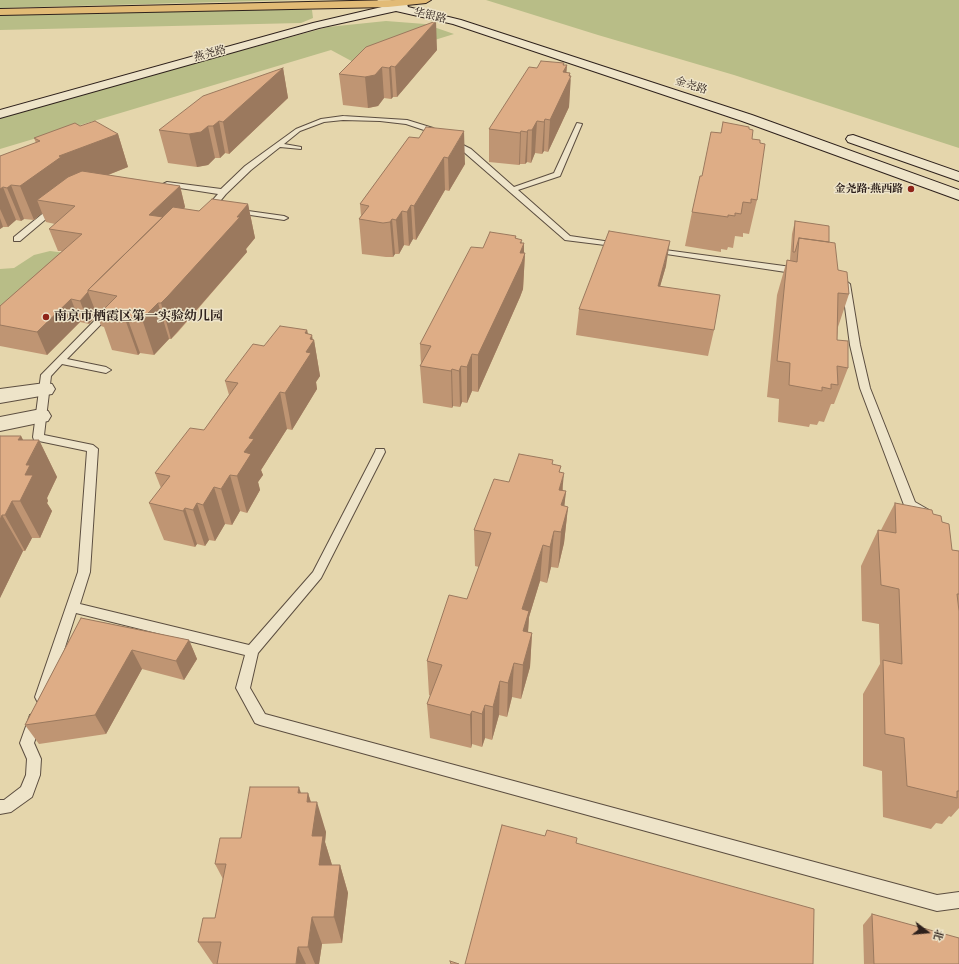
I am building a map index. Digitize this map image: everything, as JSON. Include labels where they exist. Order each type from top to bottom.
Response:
[{"type":"highway","points":[[0,12],[389,4]]},
{"type":"main road","name":"燕尧路","points":[[0,114],[389,4],[423,0]]},
{"type":"main road","points":[[423,0],[558,42]]},
{"type":"main road","name":"华银路","points":[[389,4],[457,22]]},
{"type":"main road","name":"金尧路","points":[[457,22],[790,133],[959,195]]},
{"type":"main road","points":[[842,136],[959,177]]},
{"type":"main road","points":[[0,396],[45,389]]},
{"type":"main road","points":[[0,424],[41,416]]},
{"type":"lane","points":[[218,208],[223,192],[248,168],[298,130],[323,120],[343,118],[407,122],[431,128],[468,151],[568,238],[624,246]]},
{"type":"lane","points":[[512,190],[557,174],[579,124]]},
{"type":"lane","points":[[278,145],[299,148]]},
{"type":"lane","points":[[155,183],[223,192]]},
{"type":"lane","points":[[17,239],[60,204]]},
{"type":"lane","points":[[199,218],[218,208],[284,218]]},
{"type":"lane","points":[[647,249],[805,272]]},
{"type":"lane","points":[[837,276],[845,277],[855,345],[865,388],[910,505],[932,516]]},
{"type":"lane","points":[[0,807],[6,807],[27,792],[31,781],[34,759],[27,743],[84,572],[93,449],[38,437],[46,375],[116,304]]},
{"type":"lane","points":[[60,361],[106,370]]},
{"type":"lane","points":[[380,452],[317,575],[252,651],[243,688],[260,719],[937,903],[959,900]]},
{"type":"lane","points":[[72,608],[252,651]]},
{"type":"green space","points":[[0,0],[296,0],[0,8]]},
{"type":"green space","points":[[486,0],[959,0],[959,148],[734,75]]},
{"type":"green space","points":[[299,9],[312,10],[313,18],[301,23],[0,30],[0,15]]},
{"type":"green space","points":[[386,21],[425,24],[454,34],[357,64],[331,50],[0,149],[0,118],[114,85],[328,27]]},
{"type":"green space","points":[[50,251],[90,256],[0,339],[0,269],[14,268],[34,255]]},
{"type":"building","points":[[436,21],[395,67],[382,67],[375,75],[365,77],[339,74],[366,47]]},
{"type":"building","points":[[541,61],[564,63],[563,65],[567,65],[563,72],[570,73],[569,76],[571,76],[550,120],[545,119],[544,122],[537,121],[532,130],[528,130],[527,132],[521,131],[520,133],[489,129],[529,67],[537,68]]},
{"type":"building","points":[[283,68],[223,122],[219,121],[213,126],[208,126],[201,132],[189,134],[159,130],[203,96]]},
{"type":"building","points":[[95,121],[118,134],[59,156],[61,157],[20,186],[11,185],[7,188],[3,187],[0,189],[0,156],[40,141],[34,138],[75,123],[80,126]]},
{"type":"building","points":[[723,122],[749,127],[749,129],[753,130],[752,139],[760,140],[760,143],[765,144],[757,200],[751,199],[751,203],[743,202],[741,214],[735,213],[735,216],[728,215],[728,217],[692,212],[700,176],[702,176],[711,132],[721,133]]},
{"type":"building","points":[[426,127],[464,131],[448,158],[444,157],[414,206],[411,205],[407,212],[402,211],[396,220],[392,219],[390,222],[383,223],[359,219],[369,206],[360,204],[409,137],[419,138]]},
{"type":"building","points":[[82,171],[180,186],[149,215],[163,217],[88,290],[80,301],[71,299],[37,332],[0,325],[0,306],[82,234],[49,229],[75,206],[37,200],[68,177]]},
{"type":"building","points":[[212,199],[248,204],[237,217],[240,217],[168,296],[161,303],[158,303],[142,319],[127,317],[125,319],[99,314],[117,296],[88,290],[173,207],[199,211]]},
{"type":"building","points":[[795,221],[829,226],[829,242],[799,238],[795,252],[793,252]]},
{"type":"building","points":[[609,231],[670,241],[658,286],[720,295],[714,330],[579,309]]},
{"type":"building","points":[[490,232],[516,236],[515,238],[522,240],[520,243],[524,243],[520,253],[525,253],[478,355],[472,354],[467,367],[461,366],[459,371],[420,366],[431,346],[420,344],[471,247],[483,248]]},
{"type":"building","points":[[799,238],[835,243],[838,270],[847,272],[849,294],[838,293],[837,340],[848,341],[848,368],[837,366],[838,385],[831,384],[831,389],[822,387],[822,391],[789,385],[790,363],[777,361],[787,260],[797,262]]},
{"type":"building","points":[[280,326],[307,330],[305,333],[312,335],[310,339],[314,340],[306,352],[311,353],[285,393],[280,392],[249,438],[254,439],[244,452],[251,454],[237,476],[230,475],[221,489],[214,487],[203,505],[197,503],[193,510],[185,508],[183,511],[149,503],[170,476],[155,473],[190,428],[204,430],[238,383],[225,381],[253,344],[264,346]]},
{"type":"building","points":[[0,436],[21,436],[18,440],[39,440],[26,465],[30,465],[25,475],[33,475],[20,501],[12,501],[5,515],[2,515],[0,520]]},
{"type":"building","points":[[519,454],[553,460],[552,464],[561,466],[559,472],[564,473],[559,490],[566,491],[561,505],[568,507],[561,532],[554,531],[550,547],[543,545],[522,609],[529,611],[523,631],[532,633],[523,665],[514,663],[508,683],[500,681],[493,707],[485,705],[482,714],[472,711],[470,715],[427,704],[442,665],[427,661],[449,595],[467,599],[491,533],[474,530],[494,479],[509,482]]},
{"type":"building","points":[[895,503],[932,510],[933,514],[941,516],[942,522],[949,524],[952,550],[959,551],[959,594],[957,594],[959,611],[959,791],[957,791],[957,798],[907,786],[904,738],[885,734],[883,660],[902,664],[899,589],[881,585],[878,530],[896,533]]},
{"type":"building","points":[[81,618],[189,640],[176,661],[132,650],[95,715],[25,725]]},
{"type":"building","points":[[250,787],[299,787],[298,793],[308,793],[307,802],[317,802],[312,836],[323,836],[319,865],[340,865],[334,917],[312,917],[308,947],[298,947],[296,964],[217,964],[221,942],[198,942],[203,918],[215,918],[226,864],[215,864],[220,838],[241,838]]},
{"type":"building","points":[[502,825],[545,836],[547,830],[577,838],[576,843],[814,909],[813,964],[465,964]]},
{"type":"building","points":[[872,914],[959,938],[959,964],[874,964]]},
{"type":"building","points":[[450,961],[459,964],[451,964]]},
{"type":"place","name":"金尧路·燕西路","points":[[911,189]]},
{"type":"place","name":"南京市栖霞区第一实验幼儿园","points":[[46,317]]}]
